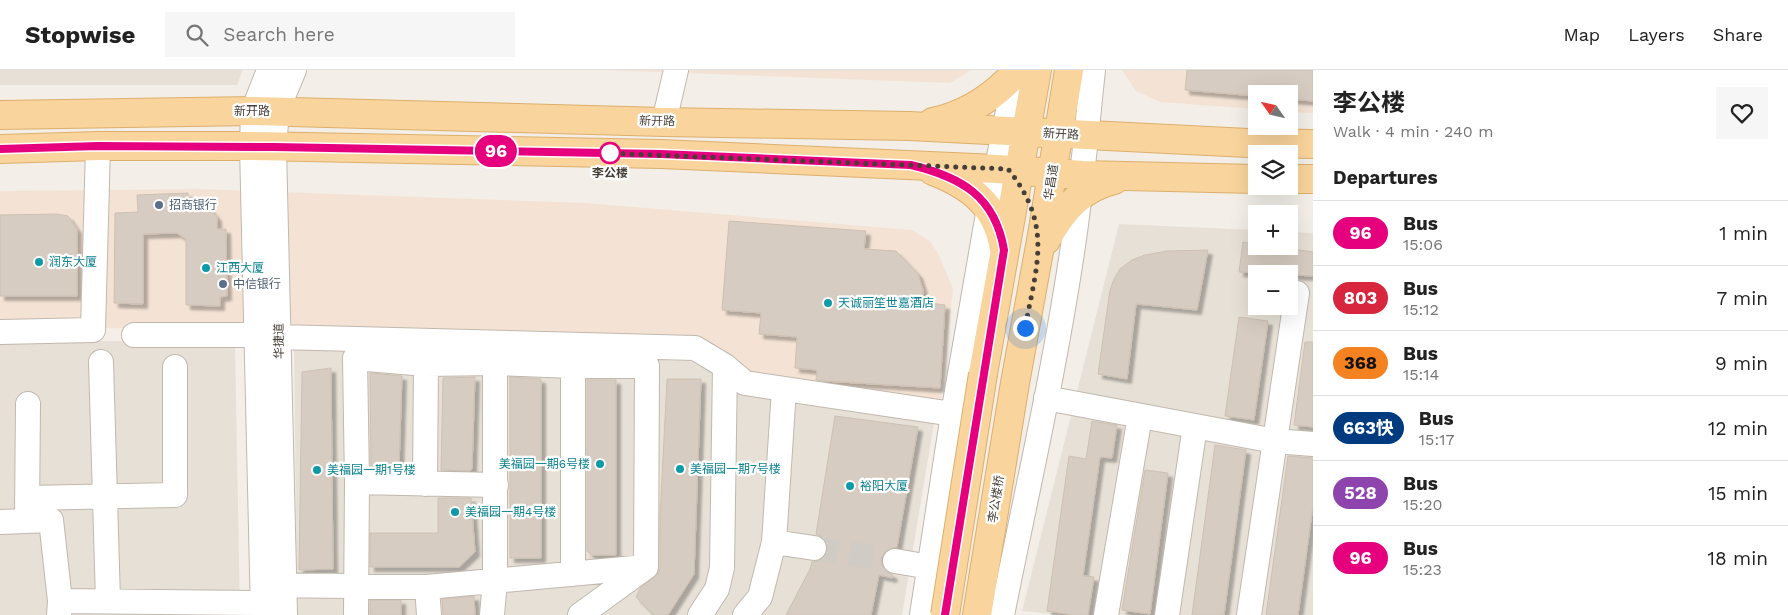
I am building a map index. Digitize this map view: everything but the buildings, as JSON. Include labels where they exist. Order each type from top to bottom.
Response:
[{"type":"main road","points":[[1007,157],[1057,70]]},
{"type":"main road","name":"华昌道","points":[[1015,383],[1039,255],[1071,171],[1059,133],[1069,70]]},
{"type":"main road","points":[[945,615],[1004,250],[1007,157],[1021,71]]},
{"type":"main road","points":[[909,126],[946,119],[966,111],[989,98],[1021,71]]},
{"type":"main road","name":"新开路","points":[[0,115],[265,111],[664,122],[909,126]]},
{"type":"main road","points":[[909,126],[950,135],[1007,157],[1031,206],[1037,227],[1039,255]]},
{"type":"main road","name":"新开路","points":[[1007,157],[1059,133],[1071,171]]},
{"type":"main road","points":[[1004,250],[1031,206],[1071,171],[1114,142],[1140,136],[1248,143],[1313,144]]},
{"type":"main road","name":"新开路","points":[[0,149],[98,146],[263,146],[661,154],[911,165],[1007,157],[1071,171],[1135,176],[1248,179]]},
{"type":"main road","points":[[911,165],[954,179],[976,195],[989,208],[1000,229],[1004,250]]},
{"type":"main road","points":[[1298,179],[1313,179]]},
{"type":"main road","name":"李公楼桥","points":[[977,615],[1015,383]]},
{"type":"street","name":"华捷道","points":[[269,70],[263,146],[255,335],[268,597],[285,615]]},
{"type":"street","name":"华捷道","points":[[265,111],[294,70]]},
{"type":"street","points":[[664,122],[676,70]]},
{"type":"street","points":[[1002,615],[1046,398],[1074,240],[1071,171],[1093,70]]},
{"type":"street","points":[[0,332],[93,330],[98,146]]},
{"type":"street","name":"华捷道","points":[[263,146],[279,337],[268,597]]},
{"type":"street","points":[[922,615],[953,414],[989,208],[1007,157]]},
{"type":"street","points":[[1249,615],[1294,315]]},
{"type":"street","points":[[134,335],[255,335]]},
{"type":"street","points":[[279,337],[695,348],[725,366],[745,383],[953,414]]},
{"type":"street","points":[[356,615],[356,358],[426,364],[495,363],[647,366],[646,567]]},
{"type":"street","points":[[101,362],[108,601]]},
{"type":"street","points":[[492,615],[495,581],[495,363]]},
{"type":"street","points":[[425,484],[426,364]]},
{"type":"street","points":[[572,366],[573,574]]},
{"type":"street","points":[[700,615],[717,589],[722,568],[725,366]]},
{"type":"street","points":[[0,522],[27,509],[105,496],[175,495],[175,367]]},
{"type":"street","points":[[745,615],[760,597],[774,542],[784,389]]},
{"type":"street","points":[[1046,398],[1276,441],[1313,444]]},
{"type":"street","points":[[27,509],[28,404]]},
{"type":"street","points":[[1106,615],[1140,416]]},
{"type":"street","points":[[1167,615],[1195,426]]},
{"type":"street","points":[[357,482],[496,485]]},
{"type":"street","points":[[27,509],[51,520],[60,608],[108,601],[181,608],[356,586],[427,587],[646,567]]},
{"type":"street","points":[[774,542],[814,548]]},
{"type":"street","points":[[895,561],[930,567]]},
{"type":"street","points":[[580,615],[646,567]]},
{"type":"street","points":[[427,587],[429,615]]},
{"type":"shaded area","points":[[0,70],[243,70],[237,85],[0,85]]},
{"type":"shaded area","points":[[601,70],[971,70],[950,83]]},
{"type":"shaded area","points":[[1122,70],[1313,70],[1313,113],[1298,112],[1298,85],[1248,85],[1248,108],[1160,102],[1136,91]]},
{"type":"shaded area","points":[[199,189],[586,203],[912,230],[930,241],[939,255],[953,289],[941,399],[750,381],[705,340],[365,331],[0,327],[0,191]]},
{"type":"shaded area","points":[[1119,224],[1248,230],[1248,255],[1298,255],[1298,232],[1313,233],[1313,615],[1065,615],[1022,611]]},
{"type":"shaded area","points":[[0,341],[235,341],[240,615],[0,615]]},
{"type":"shaded area","points":[[294,346],[690,361],[742,389],[935,417],[902,615],[297,615]]},
{"type":"tunnel","points":[[814,548],[895,561]]},
{"type":"bus line","name":"96","points":[[0,149],[98,146],[252,146],[661,154],[911,165],[954,179],[976,195],[989,208],[1000,229],[1004,250],[945,615]]},
{"type":"place","name":"李公楼","points":[[610,153]]},
{"type":"place","name":"招商银行","points":[[159,205]]},
{"type":"place","name":"润东大厦","points":[[39,262]]},
{"type":"place","name":"江西大厦","points":[[206,268]]},
{"type":"place","name":"中信银行","points":[[223,284]]},
{"type":"place","name":"天诚丽笙世嘉酒店","points":[[828,303]]},
{"type":"place","name":"美福园一期6号楼","points":[[600,464]]},
{"type":"place","name":"美福园一期7号楼","points":[[680,469]]},
{"type":"place","name":"美福园一期1号楼","points":[[317,470]]},
{"type":"place","name":"裕阳大厦","points":[[850,486]]},
{"type":"place","name":"美福园一期4号楼","points":[[455,512]]},
{"type":"route","points":[[610,153],[603,153],[1008,169],[1023,190],[1031,206],[1037,227],[1039,255],[1025,328]]}]
